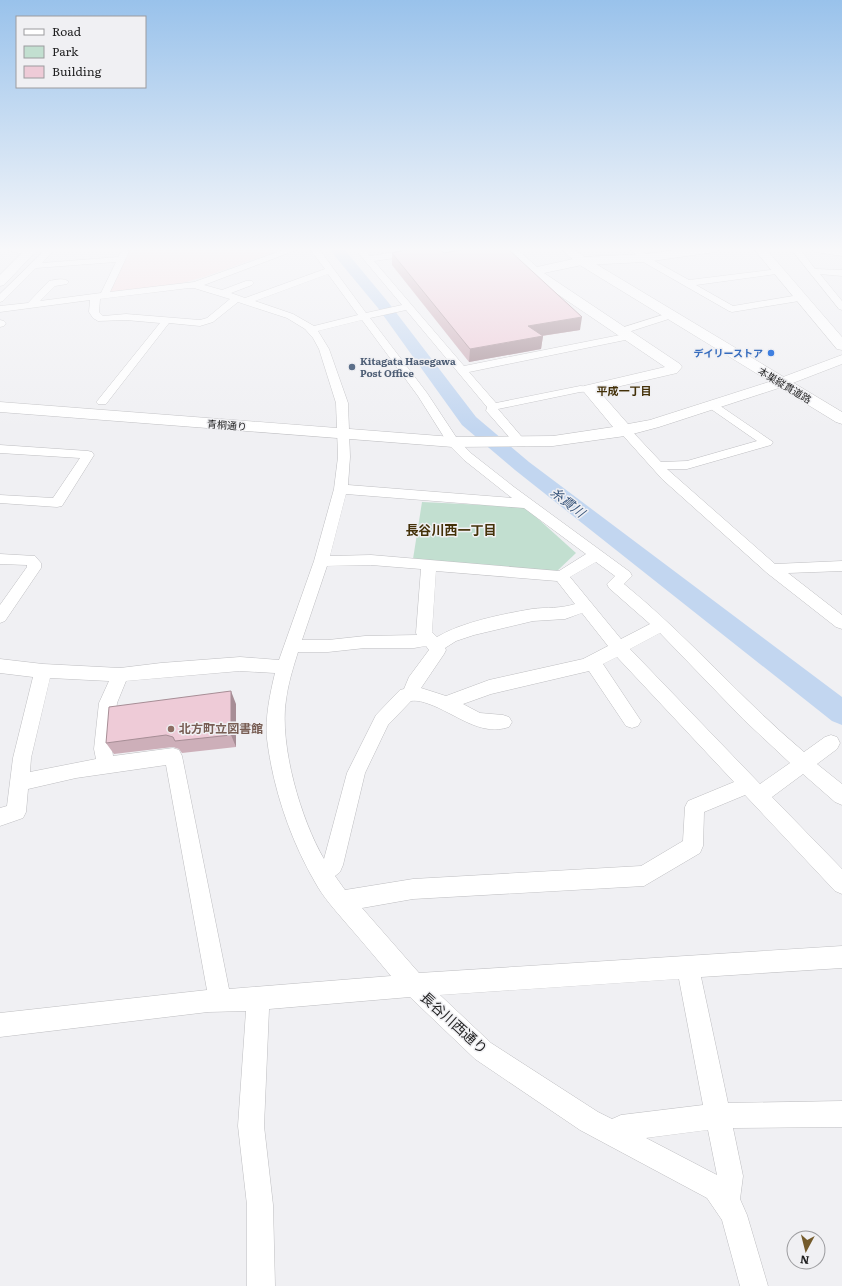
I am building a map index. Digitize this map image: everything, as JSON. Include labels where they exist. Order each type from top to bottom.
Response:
[{"type":"street","points":[[95,309],[94,312],[96,316],[101,319],[126,317],[205,322],[226,309]]},
{"type":"street","points":[[270,309],[290,316],[312,330],[318,337],[339,390],[342,403],[345,434]]},
{"type":"street","points":[[361,309],[423,395],[453,442],[468,457],[528,504],[625,576],[614,584],[635,600],[662,625],[768,732],[842,796]]},
{"type":"street","points":[[312,330],[400,309]]},
{"type":"street","points":[[406,309],[493,407],[492,411],[521,443]]},
{"type":"street","points":[[493,407],[580,389],[589,389],[675,368],[589,309]]},
{"type":"street","name":"本巣縦貫道路","points":[[663,309],[784,381],[842,412]]},
{"type":"street","name":"本巣縦貫道路","points":[[672,309],[722,338],[842,419]]},
{"type":"street","points":[[809,309],[842,346]]},
{"type":"street","points":[[461,370],[626,333],[672,315]]},
{"type":"street","points":[[102,402],[167,320]]},
{"type":"street","name":"青桐通り","points":[[1,409],[453,442],[521,443],[553,441],[653,424],[784,381],[842,359]]},
{"type":"street","points":[[589,389],[624,430],[658,466],[772,569],[842,623]]},
{"type":"street","points":[[658,466],[687,465],[767,442],[712,405]]},
{"type":"street","name":"長谷川西通り","points":[[345,434],[341,489],[321,562],[285,667],[277,701],[276,738],[285,782],[300,832],[310,854],[322,875],[342,901],[414,985],[483,1051],[589,1121],[716,1189],[734,1215],[754,1286]]},
{"type":"street","points":[[0,449],[88,455],[57,503],[0,499]]},
{"type":"street","points":[[341,489],[528,504]]},
{"type":"street","points":[[321,562],[371,560],[561,576],[597,554]]},
{"type":"street","points":[[0,559],[30,560],[34,563],[34,568],[0,617]]},
{"type":"street","points":[[410,694],[415,682],[438,650],[424,633],[429,565]]},
{"type":"street","points":[[772,569],[842,566]]},
{"type":"street","points":[[561,576],[619,648],[842,884]]},
{"type":"street","points":[[292,646],[328,646],[365,642],[432,642],[472,629],[532,615],[565,613],[585,606]]},
{"type":"street","points":[[446,704],[489,687],[587,665],[662,625]]},
{"type":"street","points":[[592,662],[632,721]]},
{"type":"street","points":[[0,666],[43,671],[120,675],[175,668],[240,664],[285,667]]},
{"type":"street","points":[[0,817],[16,812],[22,758],[43,671]]},
{"type":"street","points":[[106,766],[103,749],[108,703],[120,675]]},
{"type":"street","points":[[322,875],[333,865],[356,773],[382,720],[406,695],[416,693],[446,704],[478,720],[503,722]]},
{"type":"street","points":[[342,901],[413,889],[644,876],[693,846],[695,806],[753,790],[804,763],[831,743]]},
{"type":"street","points":[[19,783],[76,770],[173,756],[220,1001]]},
{"type":"street","points":[[0,1025],[220,1001],[414,985],[842,957]]},
{"type":"street","points":[[688,967],[730,1176],[726,1202]]},
{"type":"street","points":[[258,999],[251,1126],[260,1205],[261,1286]]},
{"type":"street","points":[[615,1135],[621,1128],[718,1116],[842,1114]]},
{"type":"green space","points":[[422,502],[525,507],[576,553],[555,573],[413,559]]},
{"type":"building","points":[[438,309],[573,309],[582,317],[528,326],[543,336],[470,349]]},
{"type":"building","points":[[231,691],[231,735],[175,741],[173,737],[166,735],[106,743],[109,707]]},
{"type":"waterway","name":"糸貫川","points":[[386,309],[469,421],[522,466],[842,713]]},
{"type":"place","name":"デイリーストア","points":[[771,353]]},
{"type":"place","name":"Kitagata Hasegawa Post Office","points":[[352,367]]},
{"type":"place","name":"北方町立図書館","points":[[171,729]]},
{"type":"district","name":"平成一丁目","points":[[624,391]]},
{"type":"district","name":"長谷川西一丁目","points":[[451,530]]}]
